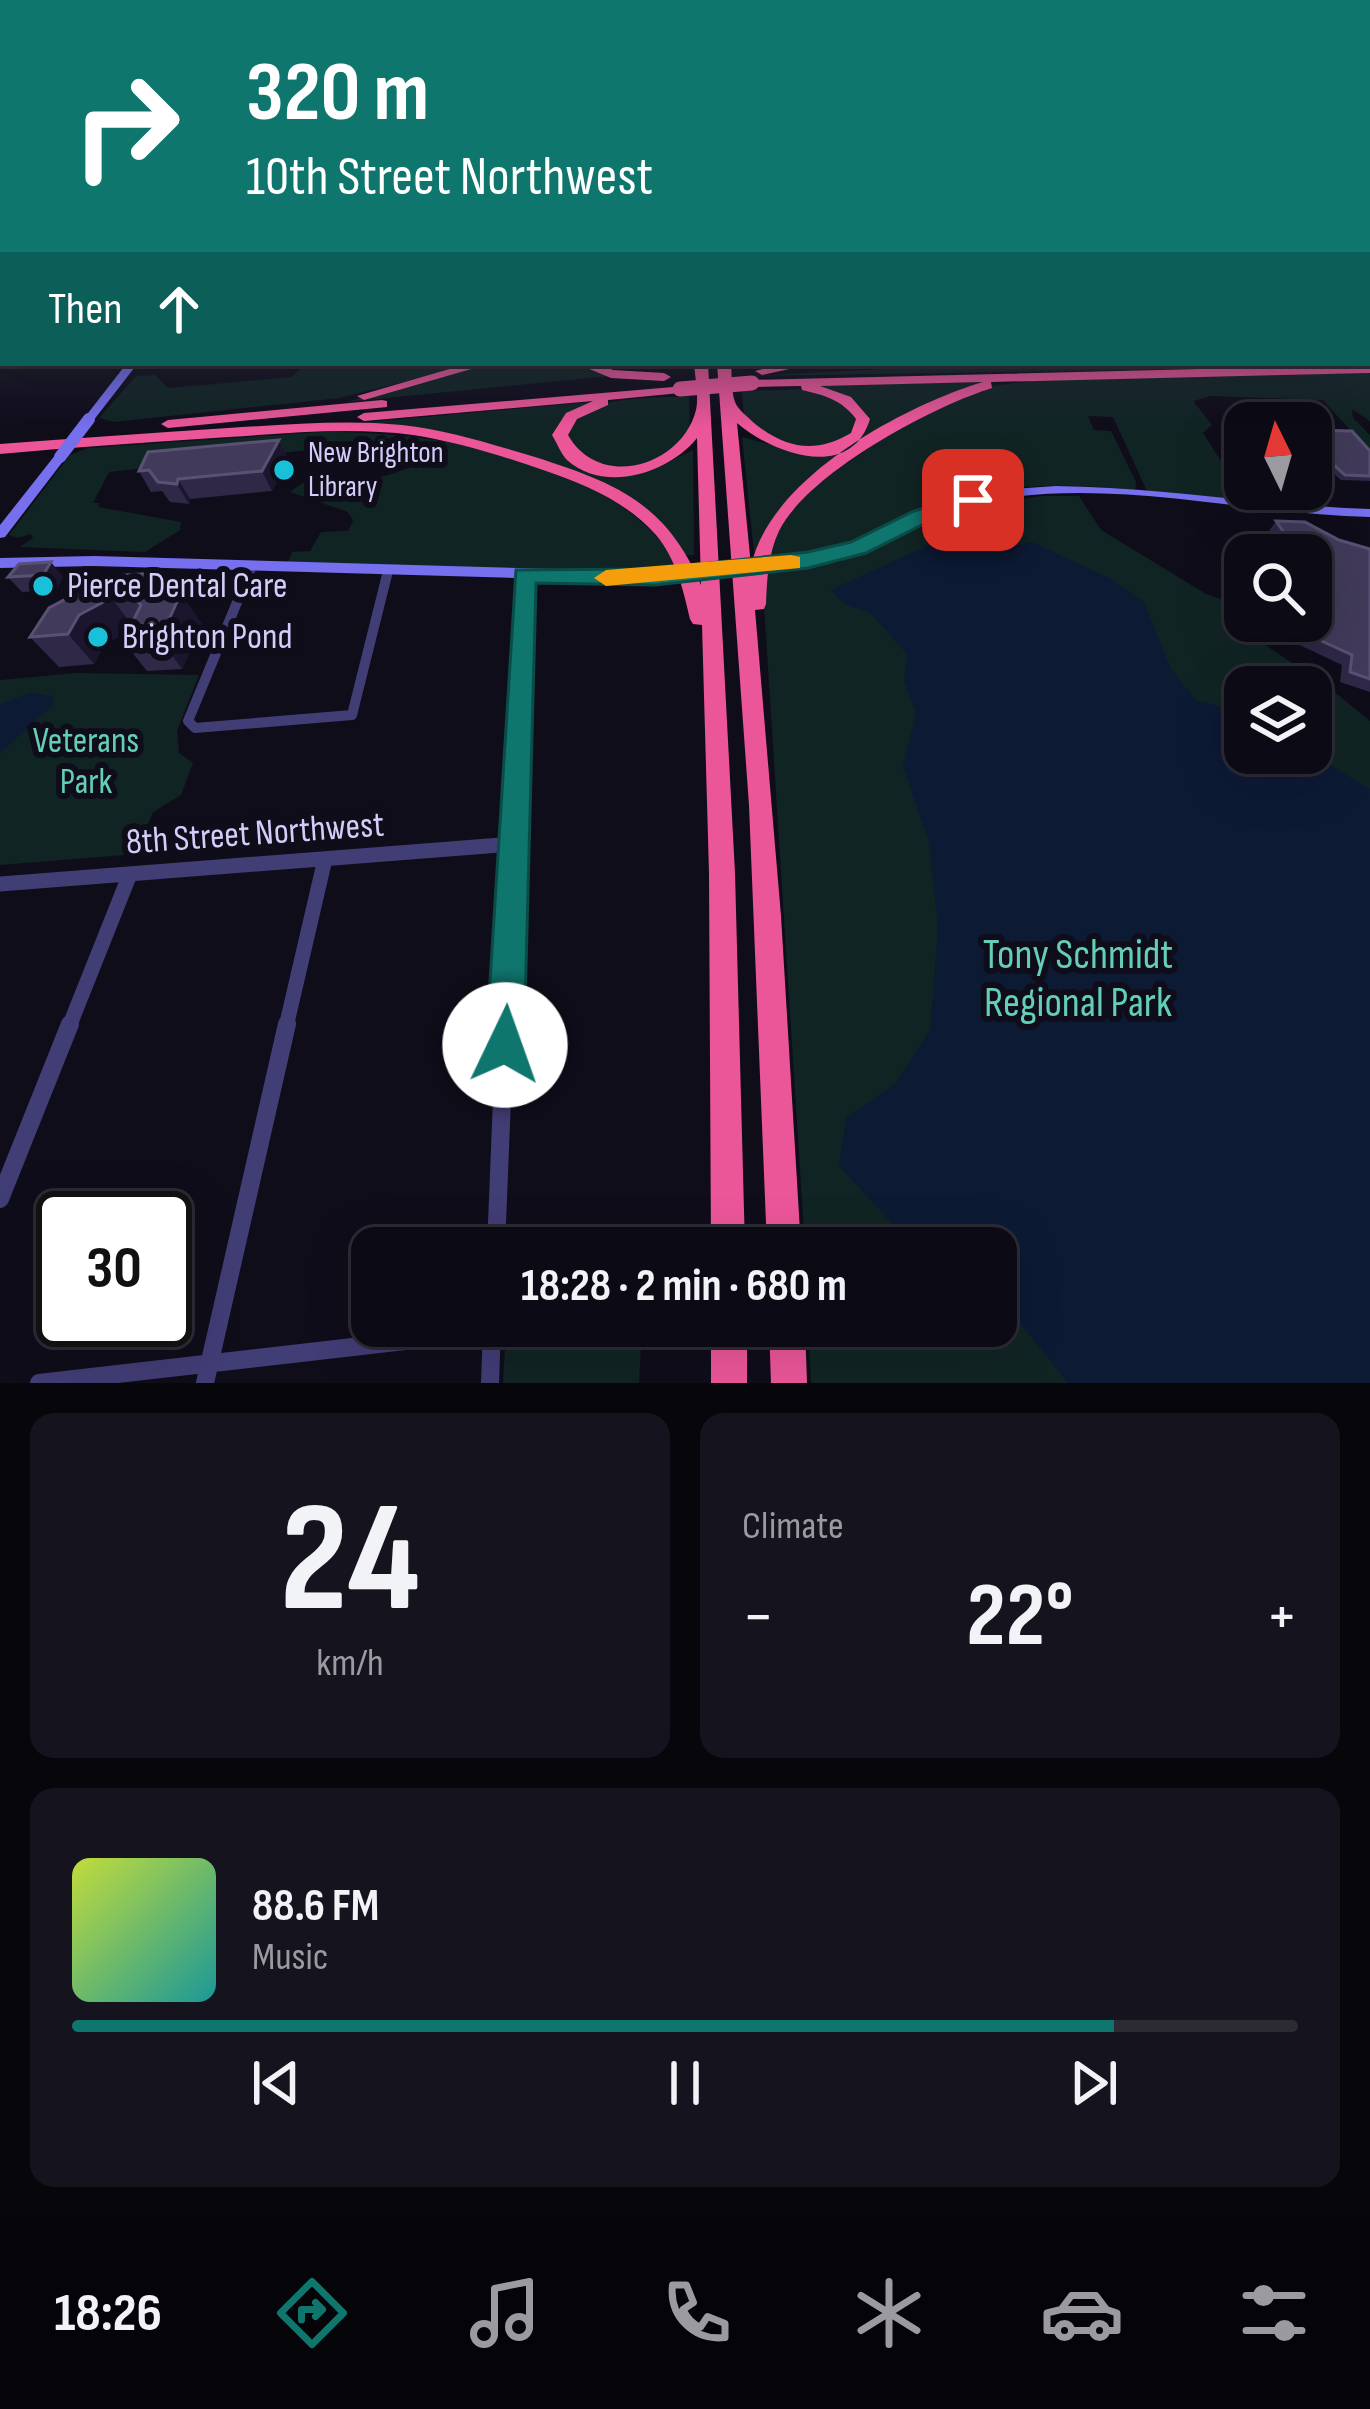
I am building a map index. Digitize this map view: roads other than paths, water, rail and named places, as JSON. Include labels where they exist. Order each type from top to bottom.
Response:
[{"type":"highway","points":[[47,434],[358,397],[474,366]]},
{"type":"highway","points":[[590,366],[669,384]]},
{"type":"highway","points":[[698,366],[722,873],[728,1227]]},
{"type":"highway","points":[[724,366],[750,634],[783,1227]]},
{"type":"highway","points":[[753,375],[796,366]]},
{"type":"highway","points":[[0,449],[753,375],[930,366]]},
{"type":"highway","points":[[753,375],[1370,369]]},
{"type":"highway","points":[[750,634],[761,559],[772,528],[794,501],[835,469],[955,394],[1006,382],[1111,374]]},
{"type":"highway","points":[[728,405],[753,434],[792,450],[835,447],[862,427],[859,411],[839,396],[753,375]]},
{"type":"highway","points":[[0,438],[669,384]]},
{"type":"highway","points":[[669,384],[571,416],[560,435],[564,450],[579,462],[613,470],[664,463],[680,455],[692,440],[702,387]]},
{"type":"highway","points":[[149,436],[408,430],[478,445],[616,493],[664,530],[686,564],[700,615],[714,738]]},
{"type":"highway","points":[[729,1347],[730,1383]]},
{"type":"highway","points":[[788,1347],[789,1383]]},
{"type":"street","points":[[0,534],[131,366]]},
{"type":"street","points":[[104,401],[142,366]]},
{"type":"street","points":[[0,559],[655,577],[793,562],[858,548],[943,508],[1014,492],[1093,490],[1267,509],[1370,513]]},
{"type":"street","points":[[252,566],[188,721],[195,728],[352,715],[388,571]]},
{"type":"street","points":[[497,1227],[524,575]]},
{"type":"street","name":"8th Street Northwest","points":[[0,884],[514,844]]},
{"type":"street","points":[[207,1374],[325,859]]},
{"type":"street","points":[[0,1198],[130,874]]},
{"type":"street","points":[[39,1383],[207,1374],[378,1347]]},
{"type":"street","points":[[490,1383],[491,1347]]},
{"type":"water","name":"Tony Schmidt Regional Park","points":[[944,538],[1002,548],[1032,542],[1111,579],[1144,602],[1170,667],[1195,700],[1224,708],[1224,774],[1332,774],[1332,766],[1370,789],[1370,1383],[1068,1383],[1017,1321],[1017,1227],[896,1227],[839,1166],[846,1118],[895,1084],[930,1030],[938,928],[929,843],[903,766],[916,713],[904,682],[907,654],[870,613],[843,603],[831,590]]},
{"type":"water","points":[[32,692],[54,697],[53,705],[0,753],[0,704]]},
{"type":"place","name":"New Brighton Library","points":[[284,470]]},
{"type":"place","name":"Pierce Dental Care","points":[[43,586]]},
{"type":"place","name":"Brighton Pond","points":[[98,637]]},
{"type":"park label","name":"Veterans Park","points":[[86,762]]}]
